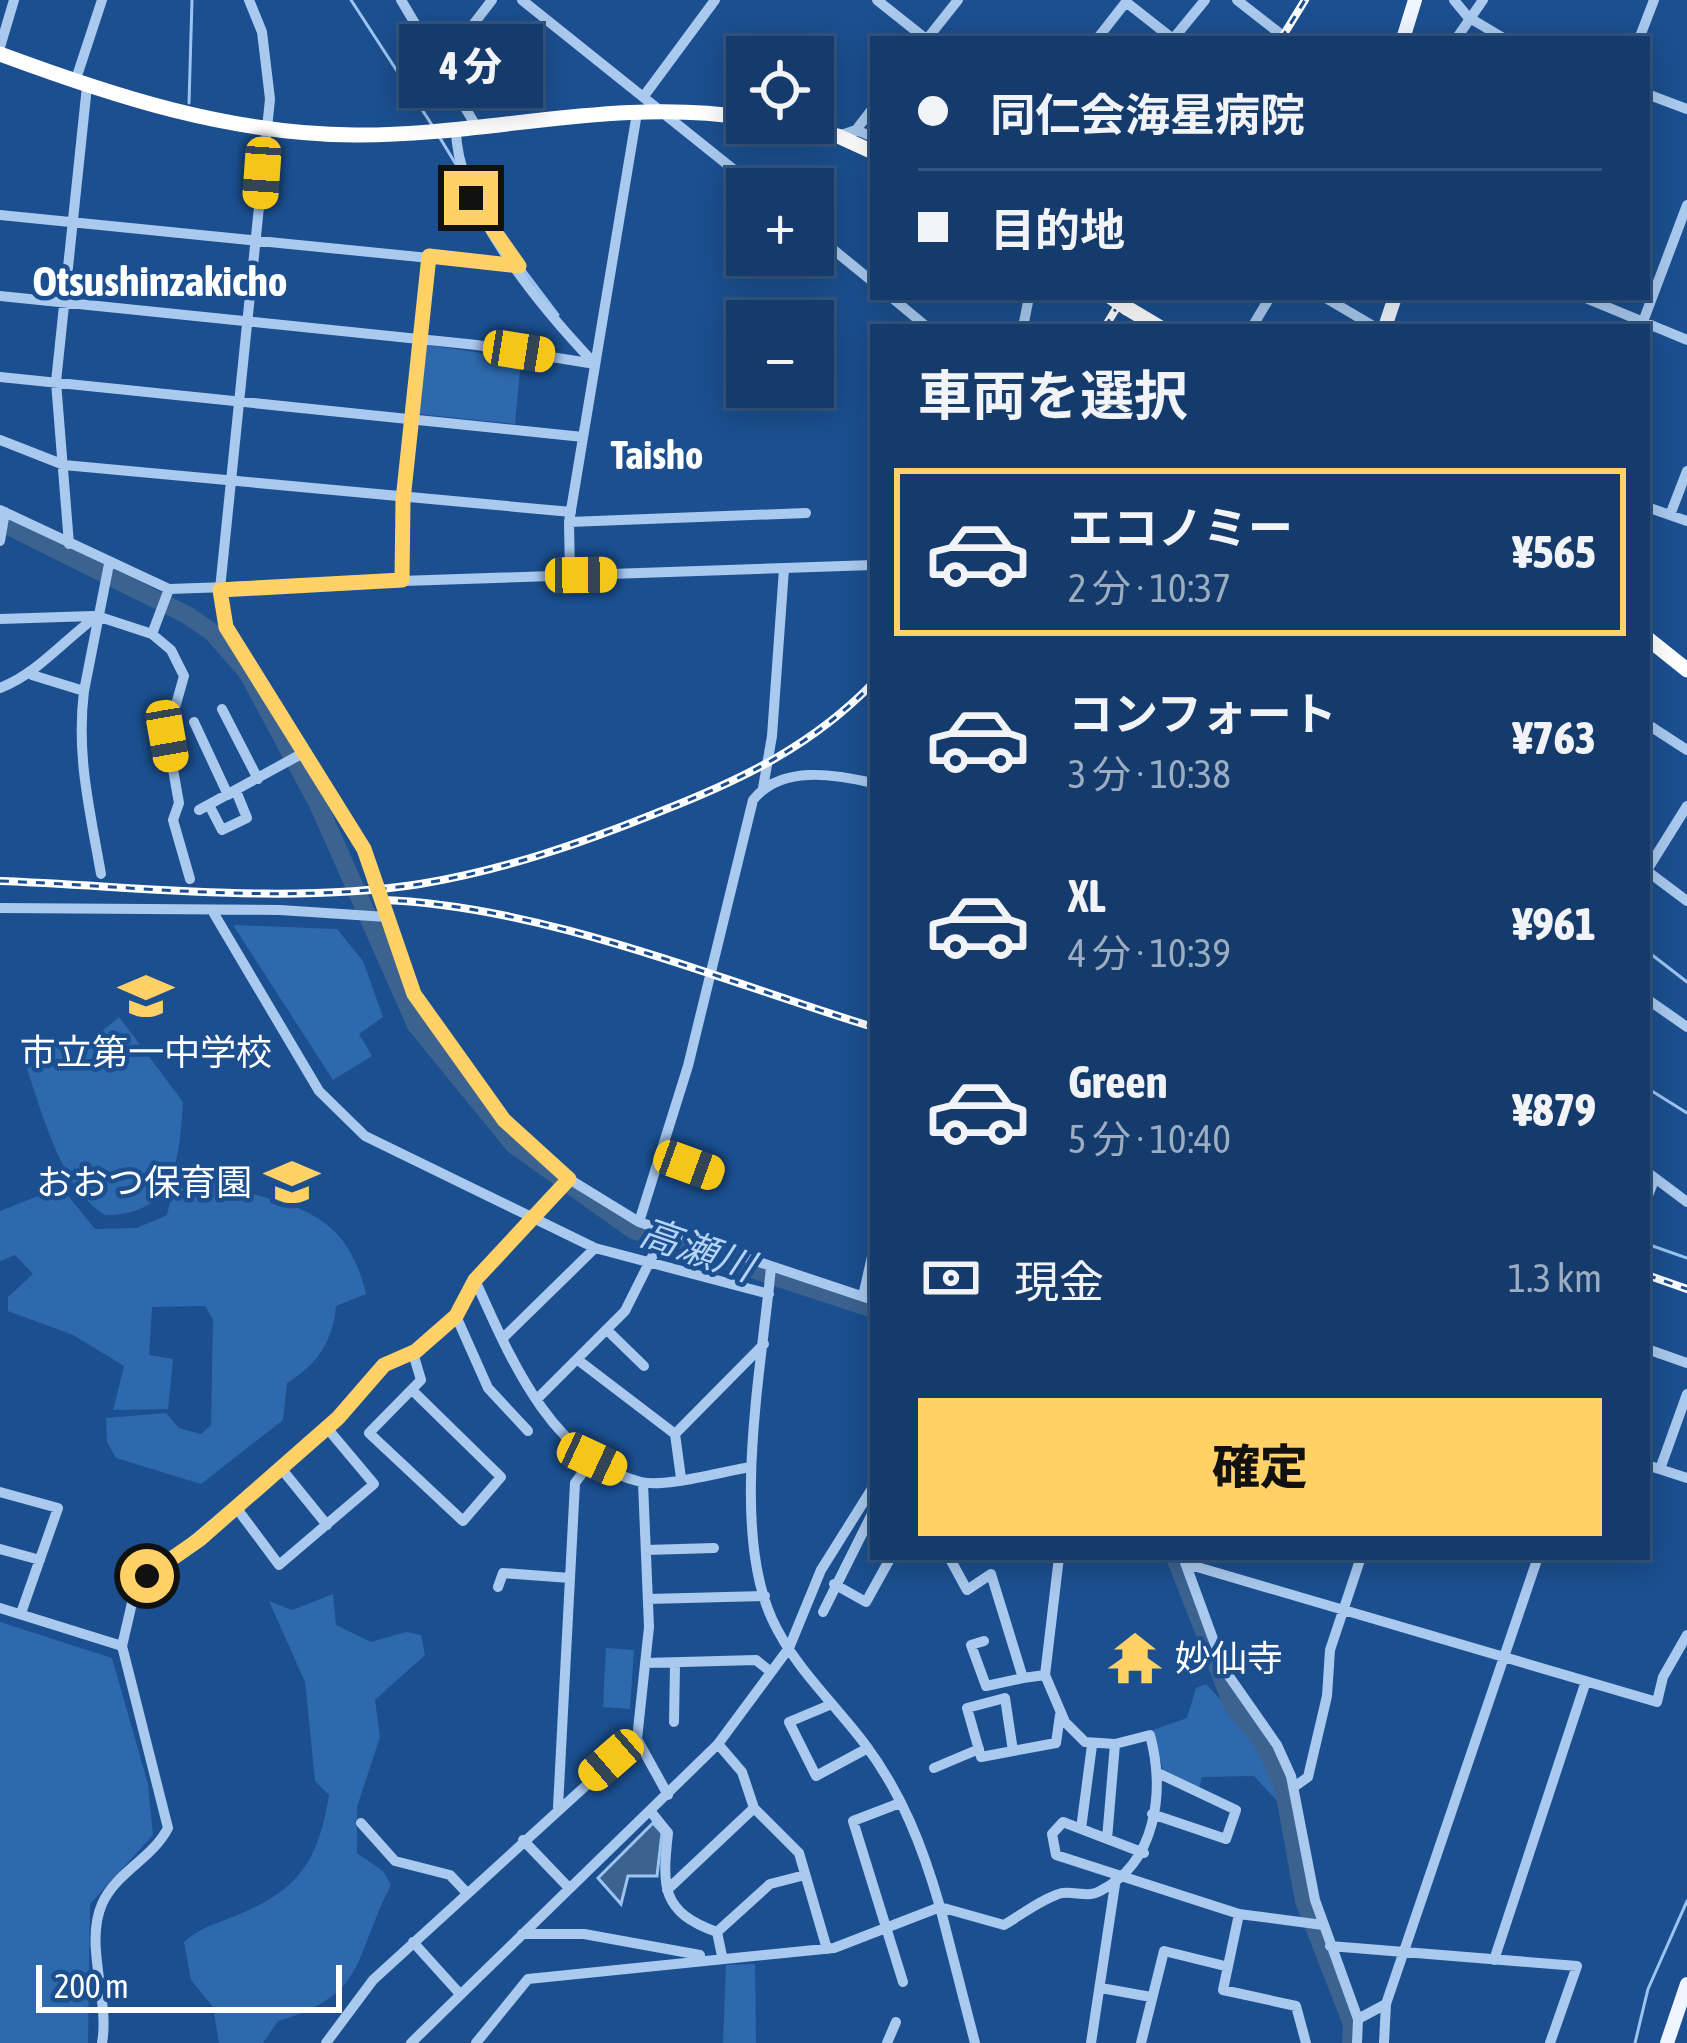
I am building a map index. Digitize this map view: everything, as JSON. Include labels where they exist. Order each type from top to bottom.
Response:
[{"type":"highway","points":[[0,50],[81,84],[160,108],[265,128],[355,135],[637,113],[726,116]]},
{"type":"highway","points":[[834,135],[870,151]]},
{"type":"highway","points":[[1115,300],[1154,324]]},
{"type":"highway","points":[[1650,640],[1687,670]]},
{"type":"main road","points":[[1404,36],[1415,0]]},
{"type":"main road","points":[[1667,2043],[1687,1984]]},
{"type":"street","points":[[0,50],[14,0]]},
{"type":"street","points":[[69,544],[56,382],[75,224],[81,84],[101,0]]},
{"type":"street","points":[[249,0],[266,54],[265,128],[220,590],[226,627],[364,849],[414,994],[504,1120],[569,1179],[640,1222],[868,1298]]},
{"type":"street","points":[[400,0],[476,126]]},
{"type":"street","points":[[431,51],[472,26],[492,0]]},
{"type":"street","points":[[522,0],[732,168]]},
{"type":"street","points":[[644,96],[715,0]]},
{"type":"street","points":[[877,0],[922,36]]},
{"type":"street","points":[[928,36],[954,4],[939,0]]},
{"type":"street","points":[[1175,36],[1204,0]]},
{"type":"street","points":[[1237,0],[1278,32]]},
{"type":"street","points":[[1454,0],[1468,17],[1500,36]]},
{"type":"street","points":[[1458,36],[1483,0]]},
{"type":"street","points":[[1640,36],[1654,0]]},
{"type":"street","points":[[1099,36],[1126,2],[1169,36]]},
{"type":"street","points":[[1650,95],[1687,109]]},
{"type":"street","points":[[838,136],[856,130],[870,112]]},
{"type":"street","points":[[570,575],[570,517],[637,113]]},
{"type":"street","points":[[456,128],[456,154],[471,198],[596,364]]},
{"type":"street","points":[[856,130],[870,136]]},
{"type":"street","points":[[1590,300],[1642,324],[1687,205]]},
{"type":"street","points":[[0,215],[519,266]]},
{"type":"street","points":[[834,250],[870,280]]},
{"type":"street","points":[[402,580],[403,500],[429,256]]},
{"type":"street","points":[[0,296],[422,340],[596,364]]},
{"type":"street","points":[[895,300],[924,324]]},
{"type":"street","points":[[1329,300],[1370,324]]},
{"type":"street","points":[[1650,327],[1687,340]]},
{"type":"street","points":[[0,376],[583,436]]},
{"type":"street","points":[[0,440],[64,465],[570,517],[806,513]]},
{"type":"street","points":[[1670,515],[1687,471]]},
{"type":"street","points":[[1650,508],[1687,521]]},
{"type":"street","points":[[0,541],[3,511],[170,590],[870,565]]},
{"type":"street","points":[[101,874],[80,757],[84,691],[109,564]]},
{"type":"street","points":[[763,788],[772,736],[784,569]]},
{"type":"street","points":[[152,634],[170,590]]},
{"type":"street","points":[[0,688],[32,675],[56,646],[97,616]]},
{"type":"street","points":[[0,619],[97,616],[152,634],[171,650],[184,676],[167,736],[179,803],[173,820],[190,879]]},
{"type":"street","points":[[32,675],[84,691]]},
{"type":"street","points":[[223,710],[258,779]]},
{"type":"street","points":[[194,722],[232,793],[247,818],[222,830],[204,807],[232,793],[258,779],[305,752]]},
{"type":"street","points":[[1650,726],[1687,750]]},
{"type":"street","points":[[640,1222],[753,800],[780,777],[843,776],[870,782]]},
{"type":"street","points":[[1650,865],[1687,806]]},
{"type":"street","points":[[1650,872],[1687,901]]},
{"type":"street","points":[[0,908],[387,917]]},
{"type":"street","points":[[213,912],[319,1091],[365,1136],[536,1216],[595,1249],[769,1294]]},
{"type":"street","points":[[1650,1001],[1687,1027]]},
{"type":"street","points":[[660,1155],[717,1176]]},
{"type":"street","points":[[1651,1175],[1687,1202]]},
{"type":"street","points":[[102,2043],[100,1908],[112,1887],[157,1851],[168,1828],[122,1646],[129,1608],[147,1576],[327,1428],[384,1365],[412,1353],[456,1316],[475,1280],[569,1179]]},
{"type":"street","points":[[538,1399],[607,1330],[655,1261],[664,1233]]},
{"type":"street","points":[[502,1339],[595,1249]]},
{"type":"street","points":[[771,1267],[751,1467],[765,1596],[789,1648],[868,1748],[920,1835],[975,2043]]},
{"type":"street","points":[[475,1280],[502,1339],[554,1424],[592,1459],[643,1483],[751,1467]]},
{"type":"street","points":[[456,1316],[488,1388],[528,1432]]},
{"type":"street","points":[[607,1330],[644,1366]]},
{"type":"street","points":[[675,1434],[764,1344]]},
{"type":"street","points":[[1650,1350],[1687,1364]]},
{"type":"street","points":[[412,1353],[421,1380],[369,1433],[463,1521],[501,1477],[412,1390]]},
{"type":"street","points":[[578,1360],[675,1434],[681,1478]]},
{"type":"street","points":[[1687,1394],[1653,1467],[1687,1478]]},
{"type":"street","points":[[236,1506],[279,1565],[327,1525],[374,1484],[327,1428]]},
{"type":"street","points":[[558,1807],[575,1483],[592,1459]]},
{"type":"street","points":[[280,1467],[327,1525]]},
{"type":"street","points":[[643,1483],[648,1599],[637,1739],[668,1795]]},
{"type":"street","points":[[411,2043],[718,1744],[789,1648],[821,1570],[870,1491]]},
{"type":"street","points":[[0,1492],[58,1508],[21,1613]]},
{"type":"street","points":[[823,1612],[870,1518]]},
{"type":"street","points":[[646,1550],[714,1548]]},
{"type":"street","points":[[0,1550],[40,1561]]},
{"type":"street","points":[[834,1584],[866,1602],[889,1560]]},
{"type":"street","points":[[951,1560],[967,1590],[991,1574]]},
{"type":"street","points":[[991,1560],[991,1574],[1023,1678]]},
{"type":"street","points":[[476,2043],[528,1979],[827,1949],[940,1907],[1004,1924],[1062,1893],[1094,1894],[1120,1876],[1144,1853],[1160,1774],[1150,1735],[1092,1745],[1060,1711],[1045,1675],[1059,1560]]},
{"type":"street","points":[[1185,1560],[1657,1702],[1663,1677],[1687,1635]]},
{"type":"street","points":[[1185,1560],[1224,1669],[1277,1744],[1294,1787],[1303,1852],[1323,1925],[1358,2019],[1357,2043]]},
{"type":"street","points":[[1294,1787],[1308,1777],[1330,1650],[1360,1560]]},
{"type":"street","points":[[1384,2043],[1387,2004],[1537,1560]]},
{"type":"street","points":[[498,1587],[503,1573],[570,1577]]},
{"type":"street","points":[[648,1599],[765,1596]]},
{"type":"street","points":[[0,1608],[122,1646]]},
{"type":"street","points":[[984,1641],[971,1645],[986,1686],[1045,1675]]},
{"type":"street","points":[[645,1663],[756,1660],[771,1672]]},
{"type":"street","points":[[674,1722],[675,1665]]},
{"type":"street","points":[[1494,1960],[1586,1681]]},
{"type":"street","points":[[1013,1751],[1005,1698],[967,1708],[981,1757],[1056,1743],[1060,1711]]},
{"type":"street","points":[[832,1704],[789,1722],[816,1777],[868,1748]]},
{"type":"street","points":[[326,2043],[373,1980],[637,1739]]},
{"type":"street","points":[[718,1744],[742,1772],[754,1808],[799,1853],[827,1949]]},
{"type":"street","points":[[1107,1839],[1115,1744]]},
{"type":"street","points":[[1081,1829],[1092,1745]]},
{"type":"street","points":[[934,1768],[979,1749]]},
{"type":"street","points":[[1152,1814],[1226,1839],[1236,1810],[1160,1774]]},
{"type":"street","points":[[901,1803],[853,1821],[903,1982]]},
{"type":"street","points":[[667,1890],[754,1808]]},
{"type":"street","points":[[651,1812],[668,1833],[667,1890],[687,1921],[717,1932]]},
{"type":"street","points":[[1144,1853],[1064,1822],[1052,1834],[1056,1855],[1239,1914],[1323,1925]]},
{"type":"street","points":[[361,1823],[395,1861],[450,1875],[467,1893]]},
{"type":"street","points":[[523,1840],[569,1888]]},
{"type":"street","points":[[717,1932],[770,1884],[805,1875]]},
{"type":"street","points":[[1091,2043],[1120,1876]]},
{"type":"street","points":[[1239,1914],[1222,1990],[1296,2006],[1306,2043]]},
{"type":"street","points":[[717,1932],[718,1957]]},
{"type":"street","points":[[522,1934],[584,1934],[718,1957]]},
{"type":"street","points":[[413,1942],[460,1994]]},
{"type":"street","points":[[1330,1946],[1577,1966],[1550,2043]]},
{"type":"street","points":[[1141,2043],[1164,1951],[1225,1966]]},
{"type":"street","points":[[1101,1988],[1151,1997]]},
{"type":"street","points":[[1358,2019],[1387,2004]]},
{"type":"street","points":[[887,2043],[896,2022]]},
{"type":"shaded area","points":[[427,345],[521,359],[515,424],[419,414]]},
{"type":"shaded area","points":[[233,925],[337,929],[363,961],[383,1017],[359,1034],[372,1056],[333,1080]]},
{"type":"shaded area","points":[[119,1017],[183,1102],[175,1164],[160,1195],[129,1213],[105,1215],[88,1202],[63,1164],[21,1053],[36,1047],[43,1052],[57,1042],[72,1056]]},
{"type":"shaded area","points":[[193,1172],[320,1220],[339,1236],[355,1260],[366,1294],[336,1306],[322,1351],[287,1383],[283,1420],[201,1484],[116,1458],[107,1442],[106,1418],[166,1413],[179,1428],[201,1434],[211,1425],[213,1319],[205,1306],[152,1307],[149,1355],[173,1359],[168,1409],[113,1410],[124,1366],[73,1335],[8,1311],[8,1297],[33,1274],[15,1255],[0,1261],[0,1211],[61,1187],[95,1229],[137,1228],[167,1215],[172,1194]]},
{"type":"shaded area","points":[[333,1594],[336,1625],[371,1642],[406,1632],[421,1635],[425,1655],[375,1700],[380,1737],[357,1807],[357,1853],[383,1871],[391,1885],[343,1986],[307,2011],[278,2021],[263,2043],[219,2043],[213,2007],[191,1980],[184,1942],[290,1884],[319,1839],[329,1795],[315,1781],[305,1682],[269,1601],[292,1610]]},
{"type":"shaded area","points":[[0,1622],[112,1658],[148,1784],[153,1835],[90,1904],[88,2043],[0,2043]]},
{"type":"shaded area","points":[[606,1648],[634,1650],[630,1709],[603,1707]]},
{"type":"shaded area","points":[[1206,1684],[1261,1743],[1285,1798],[1278,1802],[1254,1776],[1202,1777],[1199,1788],[1163,1770],[1153,1730],[1187,1718],[1196,1688]]},
{"type":"shaded area","points":[[653,1823],[662,1833],[657,1876],[628,1876],[621,1904],[598,1878]]},
{"type":"shaded area","points":[[755,1964],[756,2043],[723,2043],[726,1965]]},
{"type":"waterway","points":[[189,103],[192,0]]},
{"type":"waterway","points":[[351,0],[432,125]]},
{"type":"waterway","points":[[440,138],[457,166]]},
{"type":"waterway","points":[[488,214],[519,262]]},
{"type":"waterway","points":[[524,270],[558,315]]},
{"type":"waterway","name":"高瀬川","points":[[0,522],[187,615],[212,632],[247,672],[318,804],[416,1025],[514,1145],[633,1230],[870,1308]]},
{"type":"waterway","points":[[1650,953],[1687,982]]},
{"type":"waterway","points":[[1650,1090],[1687,1113]]},
{"type":"waterway","points":[[1650,1245],[1687,1258]]},
{"type":"waterway","name":"高瀬川","points":[[1176,1560],[1232,1704],[1262,1741],[1283,1785],[1304,1901],[1352,2024],[1351,2043]]},
{"type":"waterway","points":[[1635,2043],[1648,1989],[1687,1901]]},
{"type":"railway","points":[[1283,36],[1305,0]]},
{"type":"railway","points":[[1107,324],[1121,300]]},
{"type":"railway","points":[[0,881],[316,893],[420,884],[483,871],[604,833],[722,786],[801,742],[870,686]]},
{"type":"railway","points":[[380,900],[440,905],[566,930],[870,1026]]},
{"type":"railway","points":[[1650,1276],[1687,1289]]},
{"type":"place","name":"市立第一中学校","points":[[146,996]]},
{"type":"place","name":"おおつ保育園","points":[[292,1182]]},
{"type":"place","name":"妙仙寺","points":[[1135,1658]]},
{"type":"district","name":"Otsushinzakicho","points":[[160,281]]},
{"type":"district","name":"Taisho","points":[[657,455]]},
{"type":"route","points":[[147,1576],[200,1539],[338,1418],[384,1365],[416,1351],[456,1316],[475,1280],[569,1179],[504,1120],[414,994],[364,849],[226,627],[221,609],[220,590],[402,580],[403,500],[429,256],[519,266],[471,198]]}]
